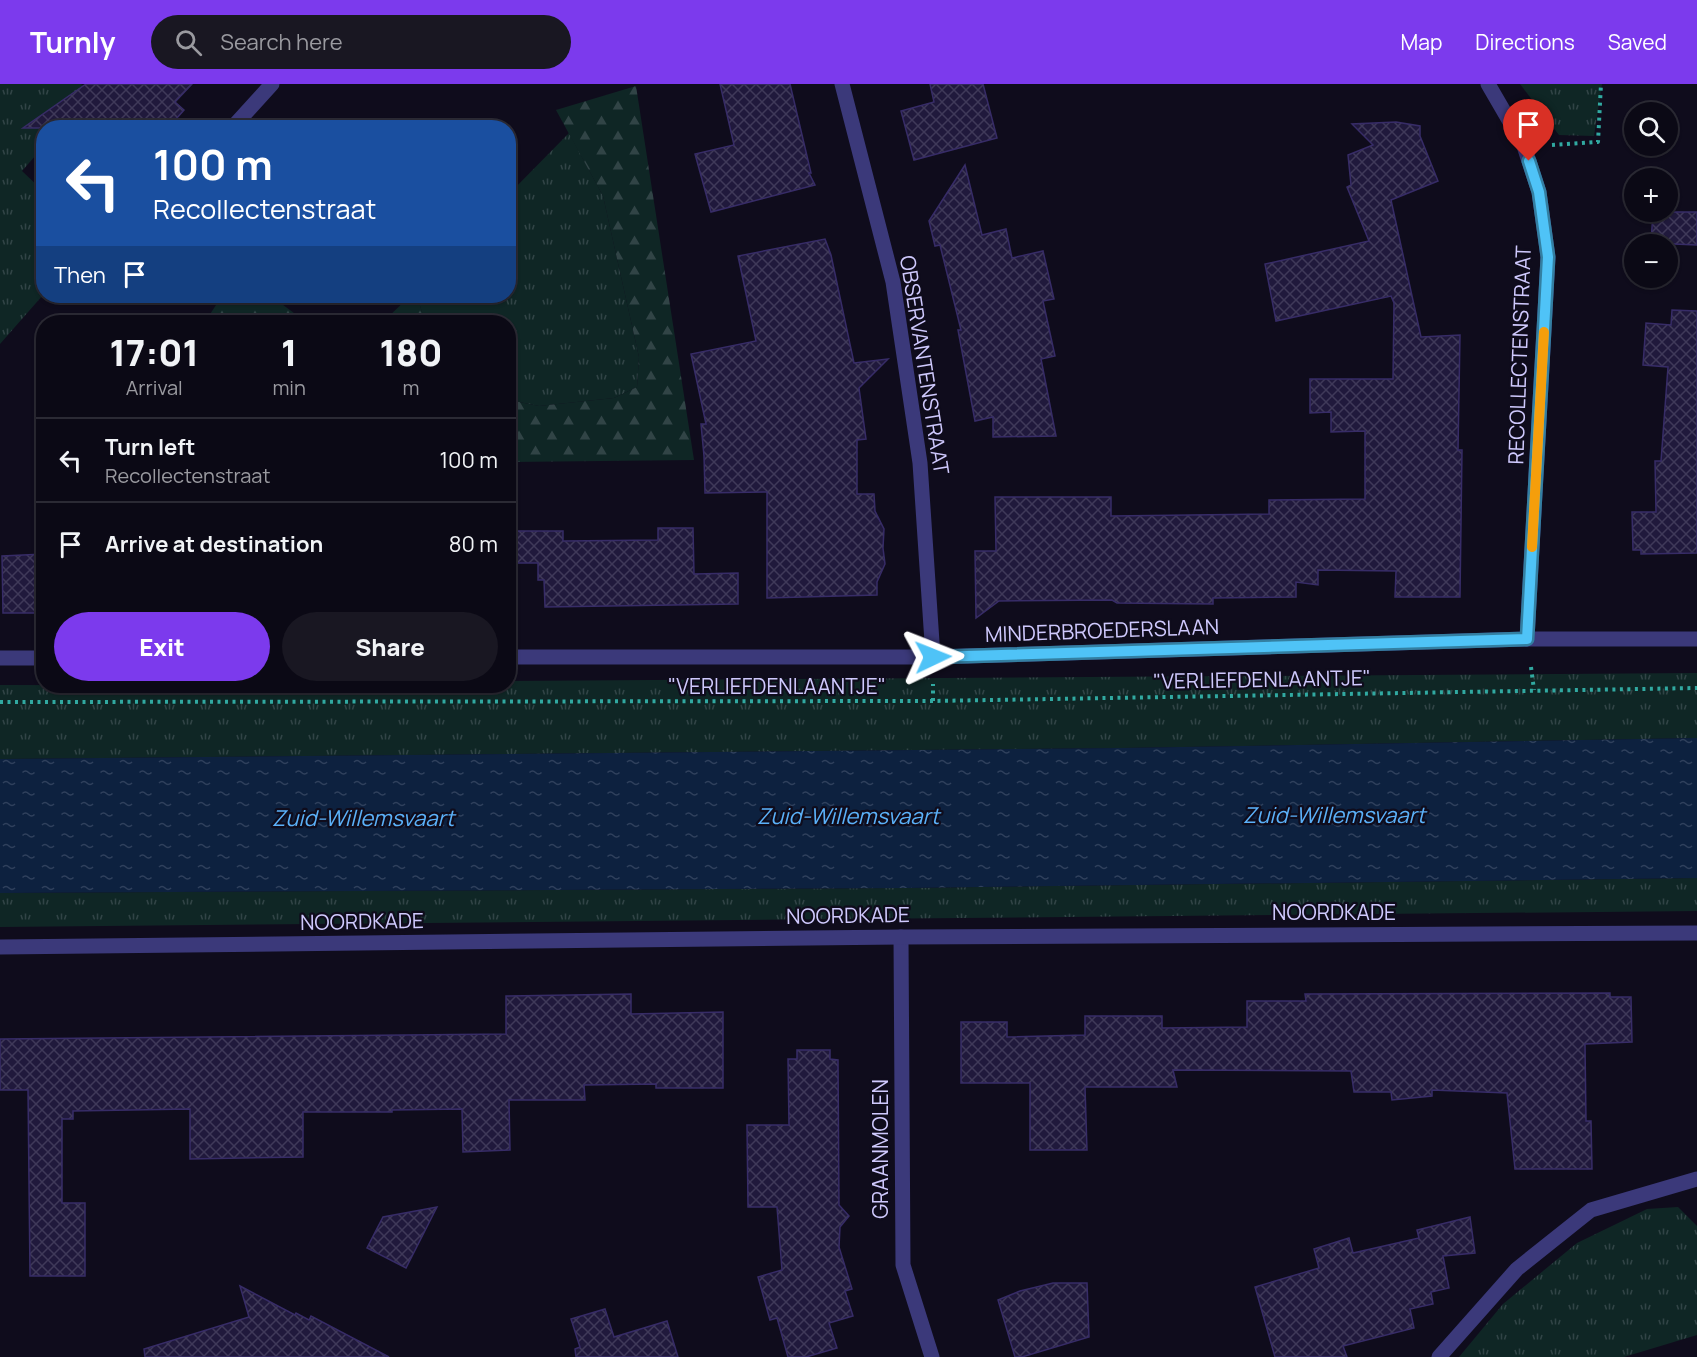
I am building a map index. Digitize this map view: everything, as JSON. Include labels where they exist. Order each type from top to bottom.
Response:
[{"type":"street","points":[[239,120],[272,84]]},
{"type":"street","name":"OBSERVANTENSTRAAT","points":[[842,84],[893,282],[920,464],[933,657]]},
{"type":"street","name":"RECOLLECTENSTRAAT","points":[[1488,84],[1524,146],[1539,192],[1548,257],[1527,639]]},
{"type":"street","name":"MINDERBROEDERSLAAN","points":[[516,657],[933,657],[1527,639],[1697,639]]},
{"type":"street","points":[[0,658],[36,657]]},
{"type":"street","name":"NOORDKADE","points":[[0,947],[901,937],[1697,933]]},
{"type":"street","name":"GRAANMOLEN","points":[[901,937],[903,1265],[932,1357]]},
{"type":"street","points":[[1439,1357],[1517,1269],[1591,1210],[1697,1179]]},
{"type":"path","points":[[1524,146],[1598,142],[1601,84]]},
{"type":"path","name":"\"VERLIEFDENLAANTJE\"","points":[[0,702],[933,701],[1697,688]]},
{"type":"green space","points":[[0,84],[81,84],[91,93],[55,120],[36,120],[36,155],[22,171],[36,184],[36,303],[0,344]]},
{"type":"green space","points":[[1520,84],[1602,84],[1594,136],[1559,135]]},
{"type":"green space","points":[[636,86],[694,460],[516,462],[516,401],[539,406],[614,398],[637,387],[639,357],[603,196],[556,110]]},
{"type":"green space","points":[[569,133],[603,196],[639,357],[637,387],[614,398],[539,406],[516,401],[516,315],[423,315],[419,303],[516,303],[516,187]]},
{"type":"green space","points":[[217,303],[280,303],[297,315],[210,315]]},
{"type":"green space","points":[[403,303],[419,303],[423,315],[390,315]]},
{"type":"green space","points":[[1697,673],[1697,738],[1121,748],[0,759],[0,685],[36,685],[36,693],[516,693],[516,681]]},
{"type":"green space","points":[[1697,878],[1697,911],[0,927],[0,893],[906,888]]},
{"type":"green space","points":[[1678,1207],[1697,1226],[1697,1335],[1624,1357],[1459,1357],[1503,1304],[1577,1243],[1647,1209]]},
{"type":"water","name":"Zuid-Willemsvaart","points":[[1697,738],[1697,878],[906,888],[0,893],[0,759],[1121,748]]},
{"type":"building","points":[[86,84],[192,84],[175,102],[184,110],[175,120],[36,120],[36,128],[23,128]]},
{"type":"building","points":[[720,84],[790,84],[811,173],[809,173],[815,185],[711,212],[695,154],[734,145]]},
{"type":"building","points":[[930,84],[983,84],[997,138],[914,160],[901,111],[934,102]]},
{"type":"building","points":[[1396,122],[1420,126],[1420,136],[1438,181],[1391,200],[1421,337],[1460,335],[1458,450],[1462,450],[1460,597],[1395,597],[1396,571],[1318,570],[1318,585],[1296,582],[1296,597],[1213,598],[1213,604],[1117,603],[1112,600],[999,601],[976,618],[975,551],[996,551],[995,497],[1111,497],[1111,516],[1269,514],[1269,500],[1365,499],[1365,431],[1331,432],[1331,412],[1310,413],[1310,379],[1393,379],[1394,303],[1391,296],[1276,321],[1265,264],[1369,241],[1347,187],[1351,185],[1348,155],[1373,145],[1352,124]]},
{"type":"building","points":[[965,165],[982,235],[1006,229],[1012,258],[1043,251],[1054,299],[1043,301],[1055,356],[1041,359],[1056,436],[993,437],[993,417],[975,421],[958,330],[961,330],[940,245],[935,246],[929,221]]},
{"type":"building","points":[[1678,212],[1697,212],[1697,245],[1678,244],[1678,234],[1652,234],[1652,222],[1678,222]]},
{"type":"building","points":[[825,239],[831,255],[854,363],[888,359],[859,388],[866,439],[857,440],[857,494],[874,494],[875,511],[884,529],[885,564],[877,582],[877,595],[767,598],[767,492],[705,493],[701,424],[706,424],[691,354],[756,341],[738,256]]},
{"type":"building","points":[[1672,310],[1697,311],[1697,553],[1641,554],[1641,550],[1633,550],[1632,512],[1656,512],[1655,461],[1661,461],[1668,367],[1643,365],[1646,323],[1671,325]]},
{"type":"building","points":[[658,528],[693,528],[694,574],[738,573],[738,604],[545,607],[544,580],[538,580],[538,563],[517,563],[517,531],[563,531],[563,541],[658,540]]},
{"type":"building","points":[[36,554],[36,613],[3,613],[2,556]]},
{"type":"building","points":[[1610,993],[1610,997],[1631,997],[1632,1042],[1585,1044],[1586,1121],[1591,1121],[1592,1169],[1515,1169],[1507,1093],[1432,1090],[1432,1096],[1392,1100],[1391,1092],[1354,1092],[1351,1071],[1173,1070],[1177,1087],[1085,1087],[1087,1150],[1030,1150],[1030,1083],[961,1083],[961,1022],[1007,1022],[1007,1037],[1085,1035],[1085,1016],[1162,1016],[1162,1028],[1247,1027],[1247,1001],[1306,1001],[1305,994]]},
{"type":"building","points":[[631,994],[631,1014],[723,1012],[723,1088],[656,1088],[656,1084],[584,1085],[585,1100],[509,1100],[510,1150],[463,1152],[462,1109],[303,1112],[303,1157],[190,1159],[190,1109],[73,1111],[73,1119],[62,1119],[62,1203],[85,1203],[85,1276],[30,1276],[28,1090],[0,1090],[0,1039],[506,1034],[506,996]]},
{"type":"building","points":[[797,1050],[830,1050],[830,1059],[838,1060],[839,1205],[849,1216],[840,1227],[839,1247],[852,1289],[845,1291],[853,1316],[829,1323],[837,1348],[806,1357],[788,1357],[777,1318],[770,1320],[758,1277],[782,1270],[777,1207],[748,1207],[747,1125],[789,1125],[788,1059],[797,1059]]},
{"type":"building","points":[[437,1207],[406,1268],[367,1248],[383,1217]]},
{"type":"building","points":[[1470,1217],[1475,1253],[1443,1256],[1449,1288],[1431,1292],[1433,1304],[1410,1309],[1414,1328],[1343,1346],[1347,1357],[1275,1357],[1255,1287],[1319,1268],[1314,1249],[1349,1238],[1353,1253],[1419,1238],[1417,1230]]},
{"type":"building","points":[[1053,1283],[1087,1283],[1089,1337],[1022,1357],[1015,1357],[998,1300],[1020,1291]]},
{"type":"building","points":[[240,1286],[295,1315],[296,1313],[309,1320],[311,1316],[389,1357],[145,1357],[144,1349],[249,1317]]},
{"type":"building","points":[[605,1309],[614,1337],[667,1321],[678,1357],[576,1357],[575,1349],[580,1347],[571,1319]]},
{"type":"slow traffic","points":[[1532,547],[1544,332]]},
{"type":"route","points":[[933,657],[1527,639],[1548,257],[1539,192],[1529,161]]}]
